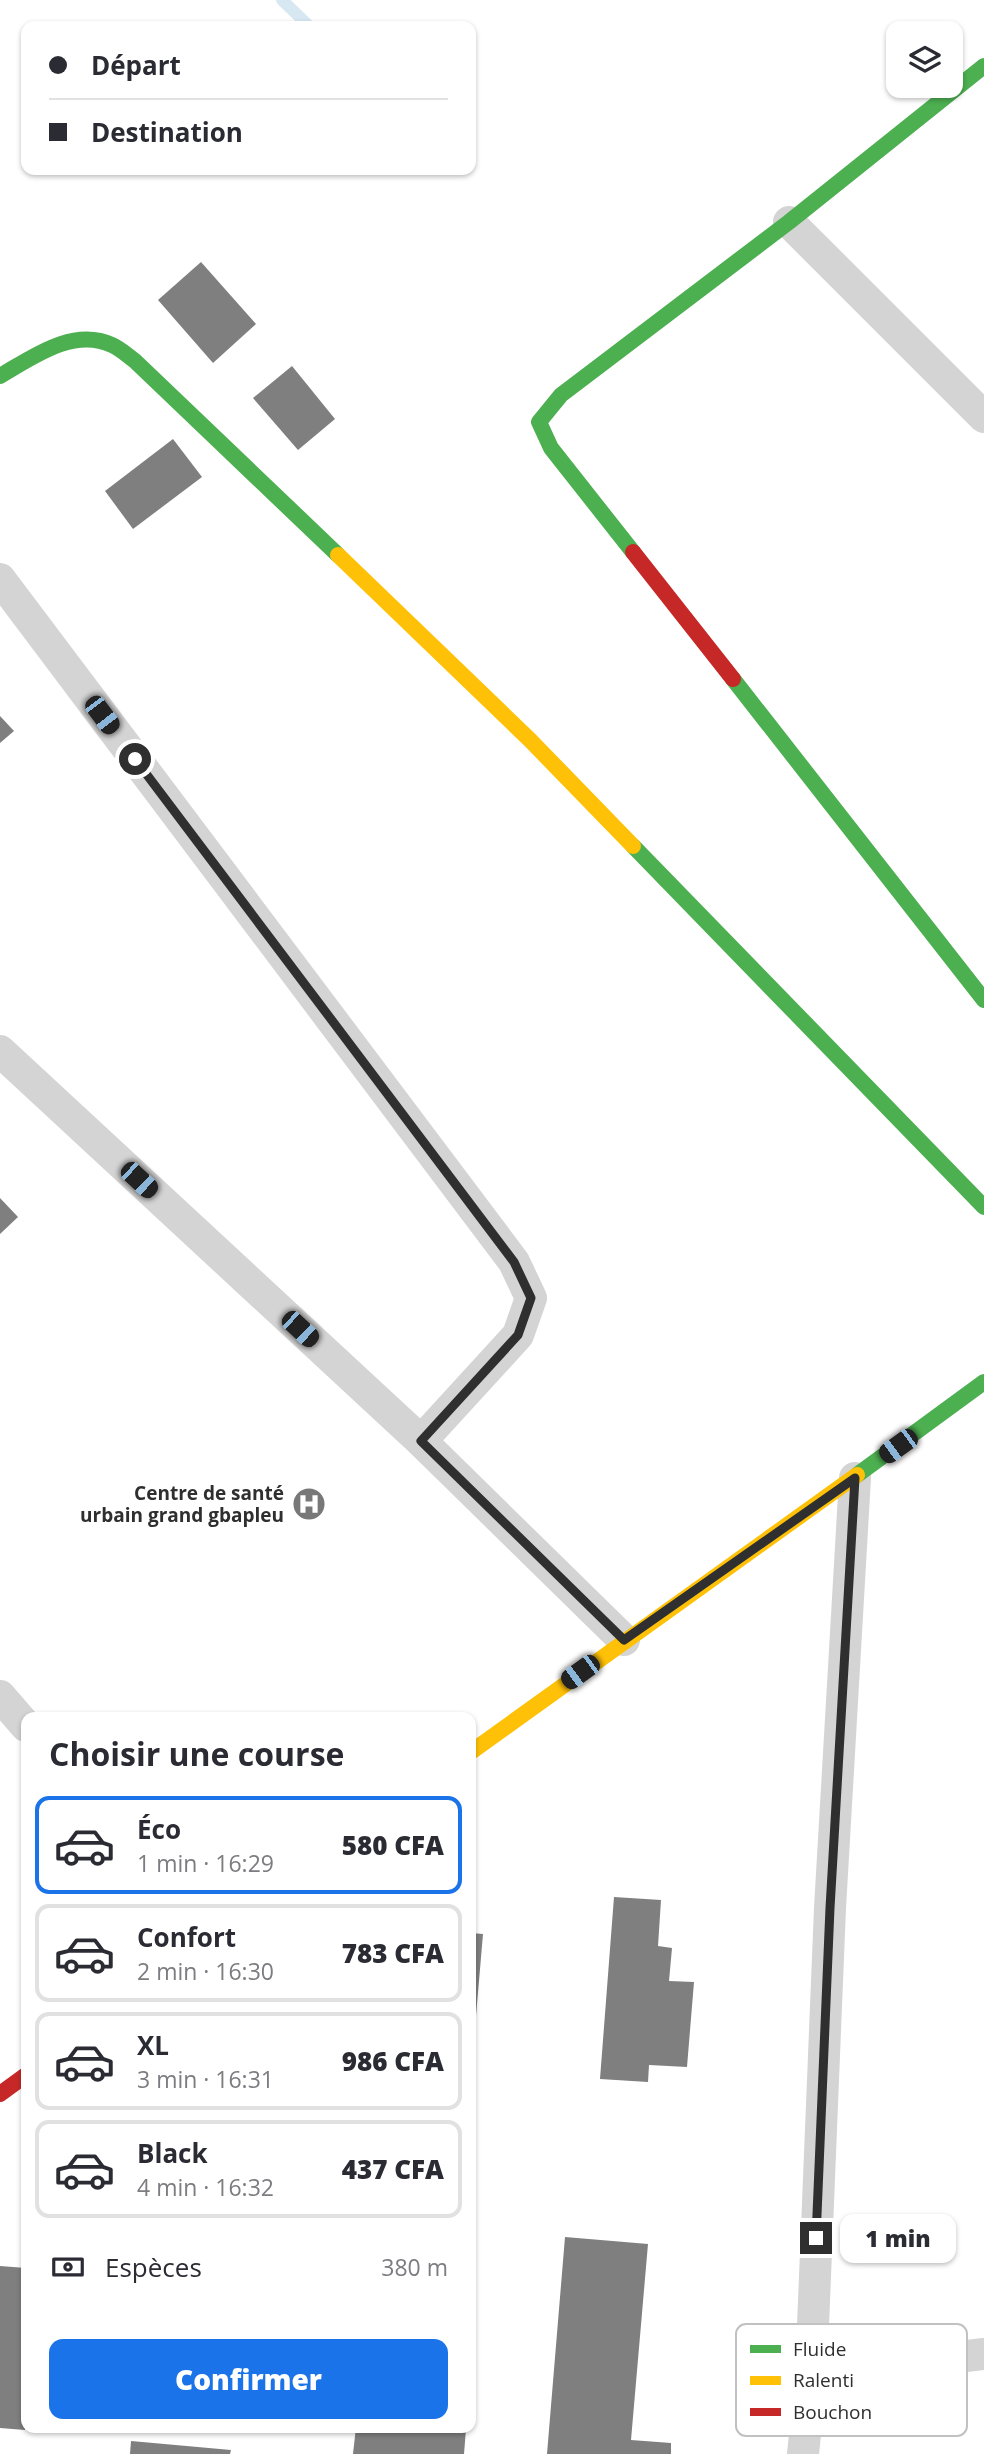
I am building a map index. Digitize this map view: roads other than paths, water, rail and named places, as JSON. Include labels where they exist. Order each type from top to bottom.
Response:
[{"type":"street","points":[[984,66],[789,222],[561,395],[539,422],[551,448],[984,1000]]},
{"type":"street","points":[[789,222],[984,417]]},
{"type":"street","points":[[0,376],[46,351],[79,339],[111,345],[135,361],[530,740],[984,1207]]},
{"type":"street","points":[[0,579],[514,1262],[531,1298],[518,1335],[421,1441]]},
{"type":"street","points":[[6,1067],[421,1441],[624,1640]]},
{"type":"street","points":[[476,1748],[624,1640],[855,1478],[984,1382]]},
{"type":"street","points":[[813,2324],[830,1908],[855,1478]]},
{"type":"street","points":[[0,1696],[21,1720]]},
{"type":"street","points":[[0,2094],[21,2079]]},
{"type":"street","points":[[803,2454],[805,2436]]},
{"type":"waterway","points":[[282,0],[304,21]]},
{"type":"place","name":"Centre de santé urbain grand gbapleu","points":[[309,1504]]}]
